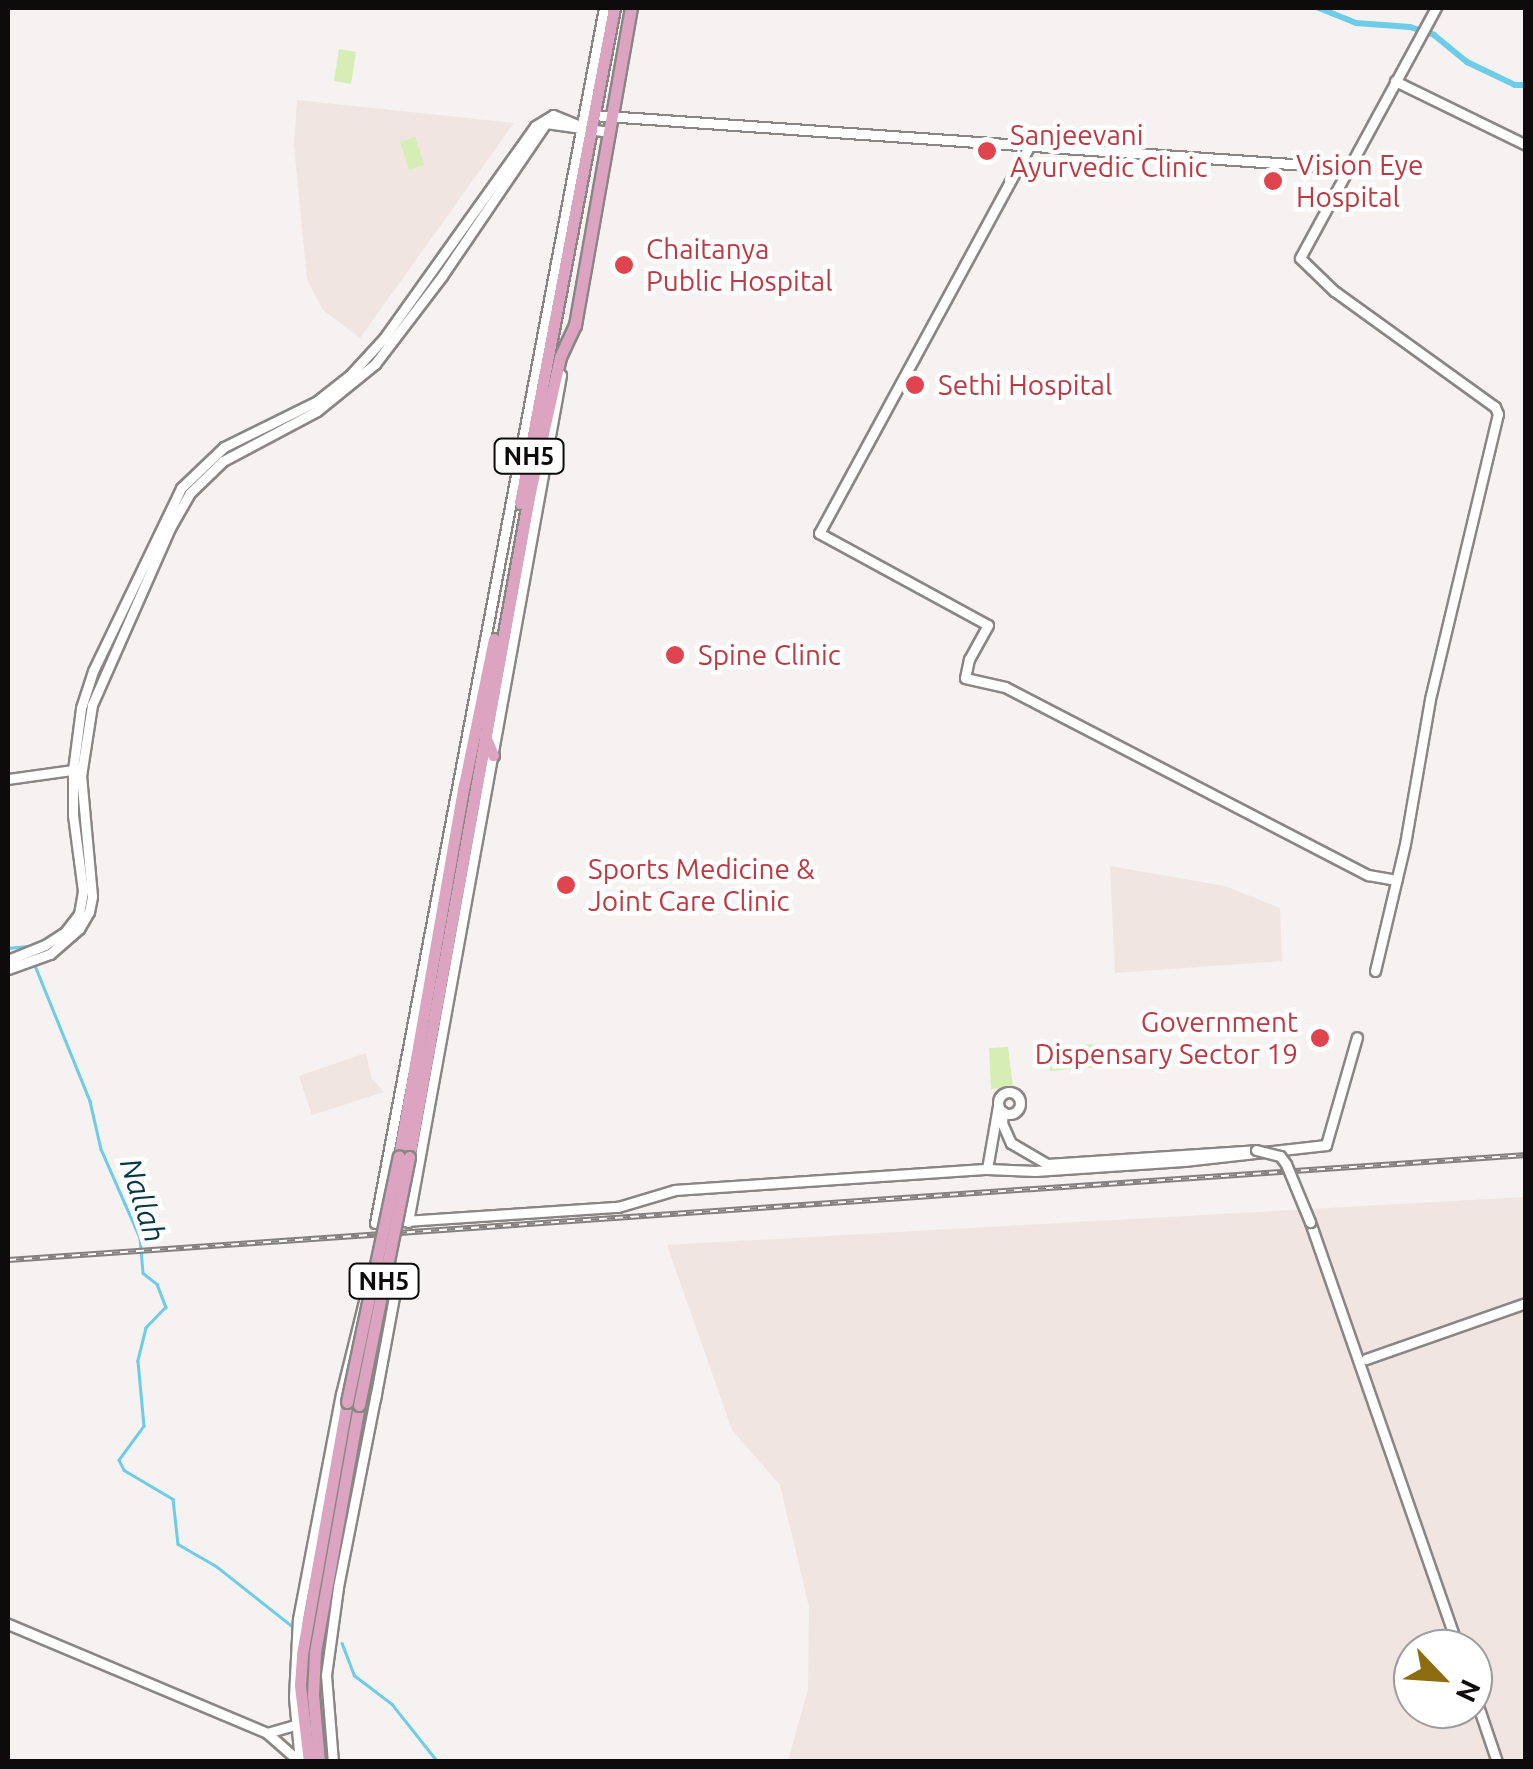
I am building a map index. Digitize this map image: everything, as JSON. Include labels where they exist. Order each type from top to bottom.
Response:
[{"type":"highway","name":"NH5","points":[[319,1762],[313,1695],[320,1617],[585,123],[614,8]]},
{"type":"highway","name":"NH5","points":[[309,1762],[300,1685],[308,1617],[469,786],[484,734],[560,358],[575,324],[632,8]]},
{"type":"highway","points":[[481,657],[485,676]]},
{"type":"highway","points":[[484,734],[493,755]]},
{"type":"street","points":[[604,8],[376,1223],[618,1207],[675,1190],[1223,1158],[1326,1145],[1357,1037]]},
{"type":"street","points":[[1375,971],[1430,698],[1498,414],[1301,263],[1302,251],[1436,8]]},
{"type":"street","points":[[1395,81],[1526,145]]},
{"type":"street","points":[[8,969],[65,932],[82,904],[78,769],[97,690],[172,502],[210,457],[237,439],[317,402],[372,359],[535,126],[553,115],[610,132]]},
{"type":"street","points":[[585,123],[612,115],[1348,168]]},
{"type":"street","points":[[1031,143],[818,533],[988,625],[969,659],[965,678],[1006,687],[1350,866],[1396,880]]},
{"type":"street","points":[[408,1222],[554,423],[560,358]]},
{"type":"street","points":[[8,779],[78,769]]},
{"type":"street","points":[[8,960],[31,957]]},
{"type":"street","points":[[987,1169],[1001,1109],[1011,1143],[1046,1164],[1256,1150],[1280,1156],[1310,1222],[1452,1629]]},
{"type":"street","points":[[300,1762],[295,1725],[294,1645],[341,1394],[370,1277],[396,1286],[375,1399]]},
{"type":"street","points":[[1366,1359],[1526,1303]]},
{"type":"street","points":[[332,1762],[326,1707],[330,1649],[384,1350]]},
{"type":"street","points":[[341,1394],[356,1388],[375,1399]]},
{"type":"street","points":[[8,1624],[267,1733],[300,1762]]},
{"type":"street","points":[[267,1733],[295,1725]]},
{"type":"street","points":[[1486,1729],[1497,1762]]},
{"type":"shaded area","points":[[297,100],[514,123],[360,338],[323,310],[307,280],[294,145]]},
{"type":"shaded area","points":[[1110,866],[1225,886],[1280,908],[1282,961],[1115,973]]},
{"type":"shaded area","points":[[366,1053],[372,1079],[384,1092],[312,1115],[299,1076]]},
{"type":"shaded area","points":[[1525,1197],[1525,1761],[788,1761],[808,1689],[809,1607],[780,1485],[732,1430],[667,1245]]},
{"type":"green space","points":[[339,49],[356,52],[351,84],[334,81]]},
{"type":"green space","points":[[415,137],[424,165],[409,170],[400,142]]},
{"type":"green space","points":[[1095,1044],[1097,1067],[1050,1071],[1049,1048]]},
{"type":"green space","points":[[1008,1047],[1013,1087],[991,1089],[989,1048]]},
{"type":"waterway","points":[[1319,8],[1356,23],[1410,27],[1434,35],[1467,62],[1515,85],[1526,85]]},
{"type":"waterway","name":"Nallah","points":[[8,948],[27,946]]},
{"type":"waterway","name":"Nallah","points":[[34,963],[90,1101],[101,1149],[140,1238],[143,1273],[157,1284],[166,1307],[146,1328],[138,1361],[144,1426],[119,1460],[124,1470],[173,1499],[178,1544],[216,1566],[292,1626]]},
{"type":"waterway","name":"Nallah","points":[[342,1643],[354,1675],[392,1704],[438,1762]]},
{"type":"railway","points":[[8,1260],[1526,1155]]},
{"type":"place","name":"Sanjeevani Ayurvedic Clinic","points":[[987,151]]},
{"type":"place","name":"Vision Eye Hospital","points":[[1273,181]]},
{"type":"place","name":"Chaitanya Public Hospital","points":[[624,265]]},
{"type":"place","name":"Sethi Hospital","points":[[915,385]]},
{"type":"place","name":"Spine Clinic","points":[[675,655]]},
{"type":"place","name":"Sports Medicine & Joint Care Clinic","points":[[566,885]]},
{"type":"place","name":"Government Dispensary Sector 19","points":[[1320,1038]]}]
